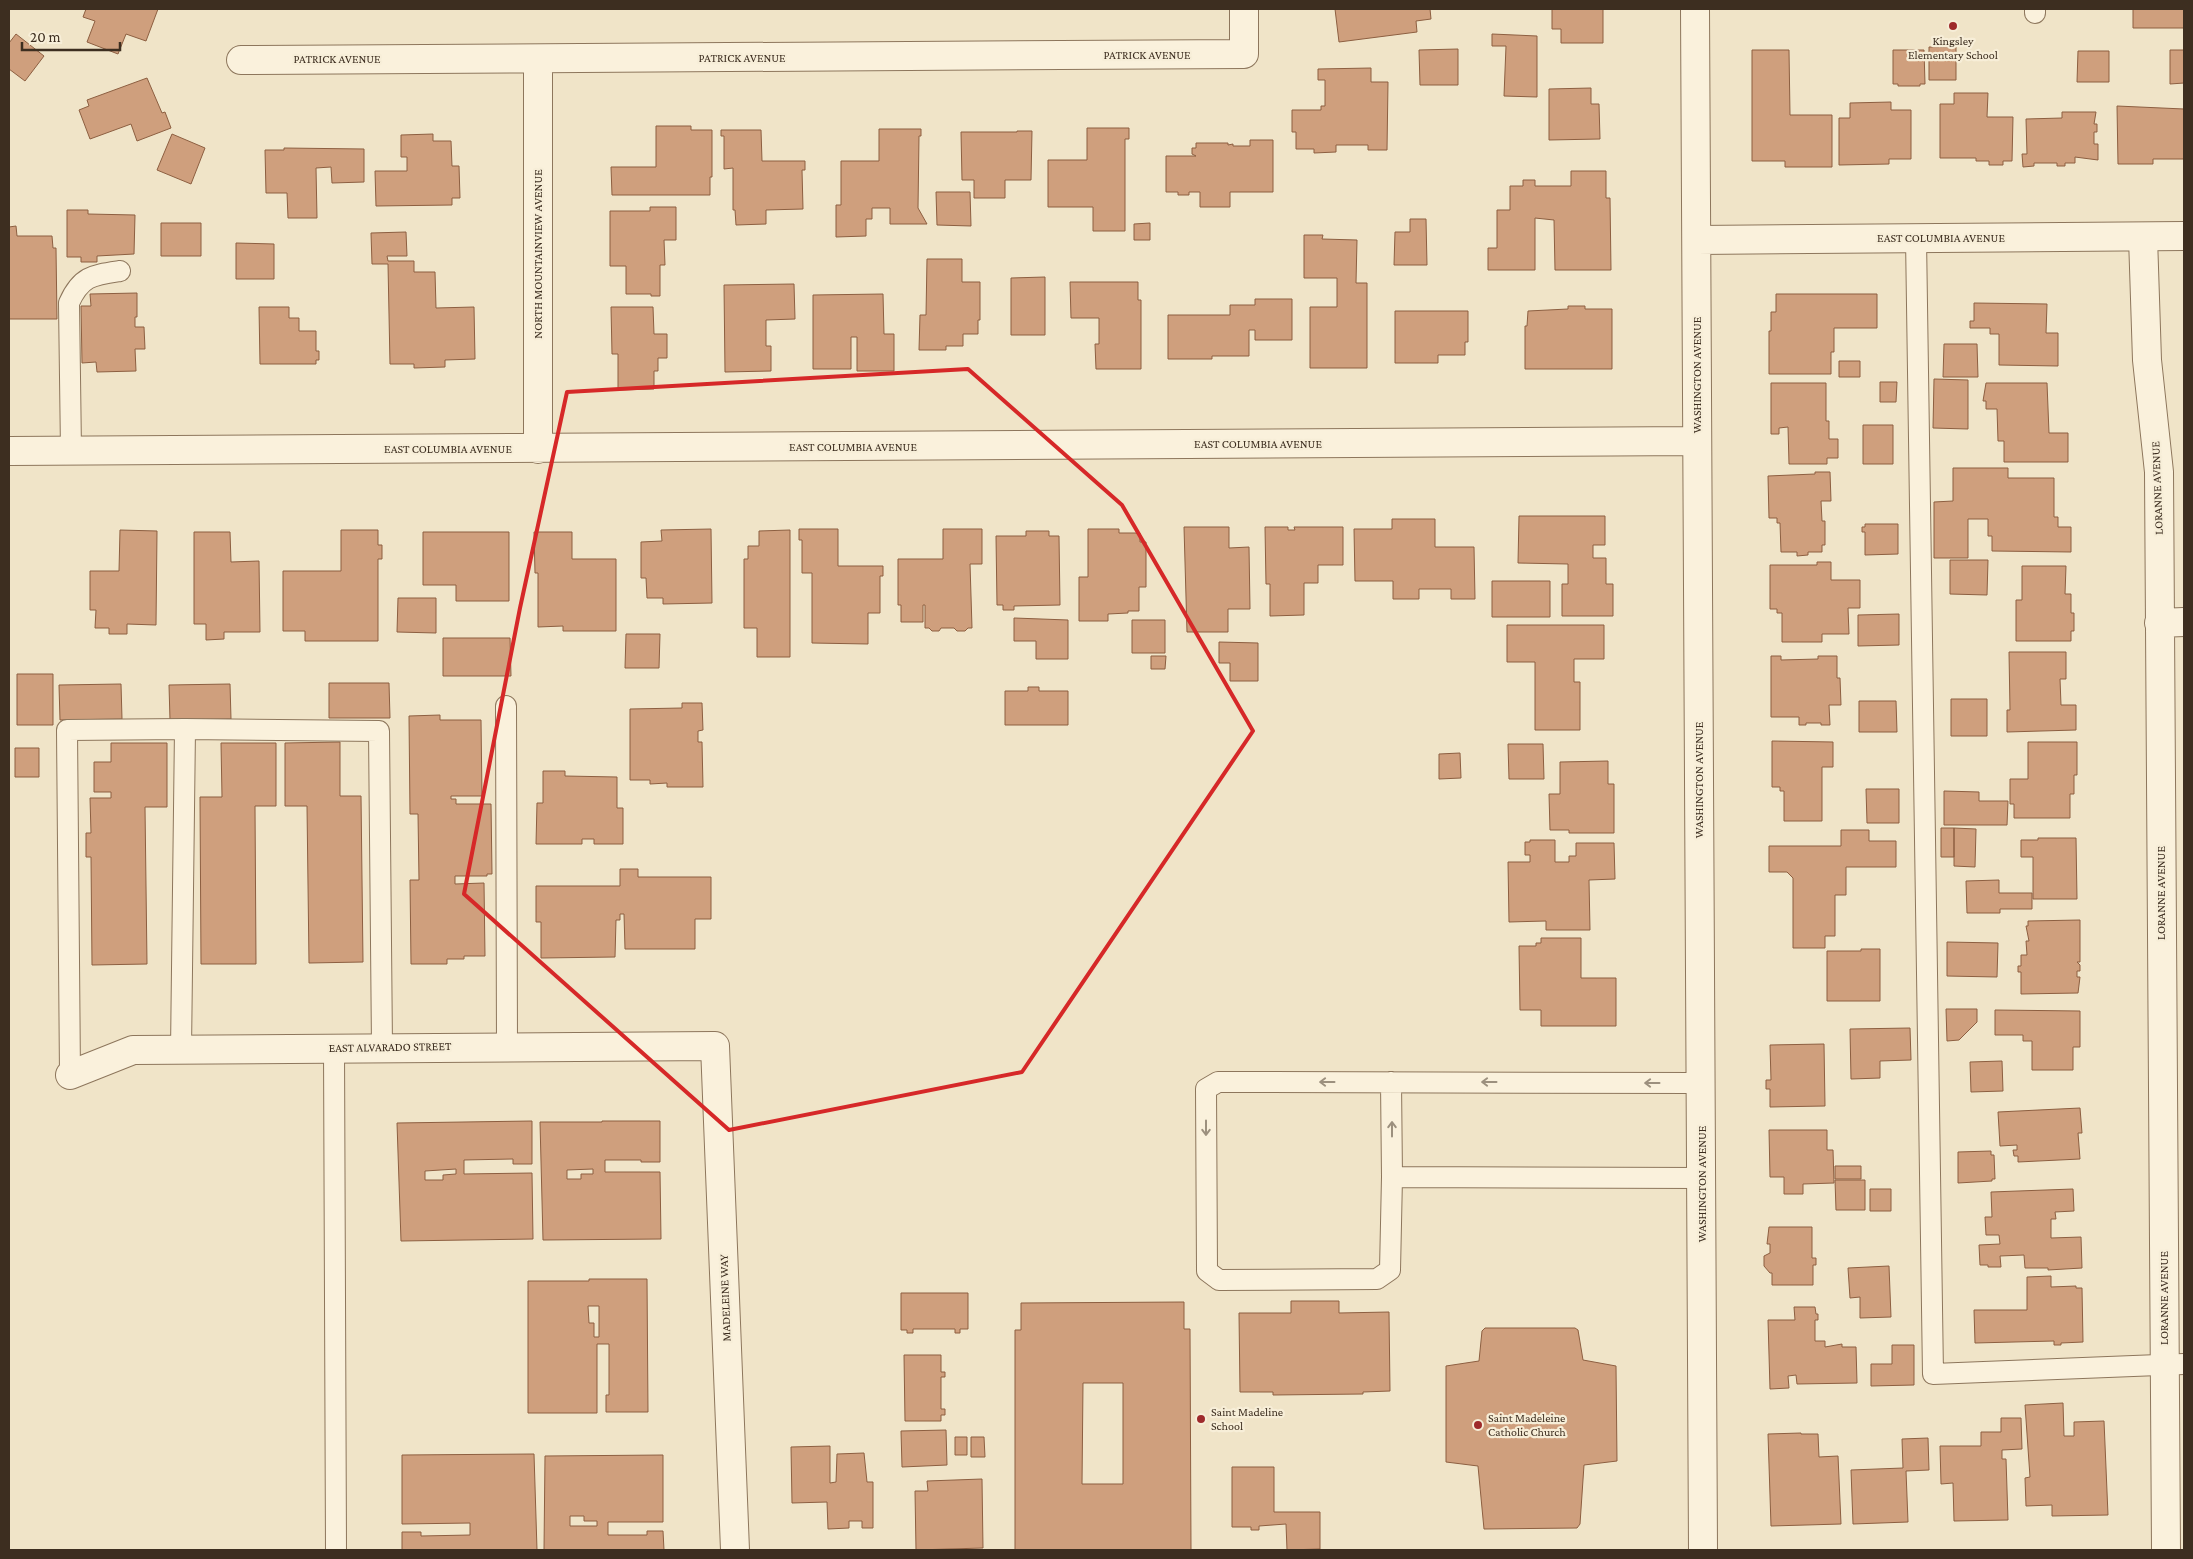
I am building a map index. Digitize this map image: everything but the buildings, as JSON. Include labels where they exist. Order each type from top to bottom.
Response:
[{"type":"street","name":"PATRICK AVENUE","points":[[240,60],[1244,54],[1244,9]]},
{"type":"street","name":"WASHINGTON AVENUE","points":[[1696,9],[1703,1550]]},
{"type":"street","name":"NORTH MOUNTAINVIEW AVENUE","points":[[538,59],[538,449]]},
{"type":"street","name":"EAST COLUMBIA AVENUE","points":[[1697,240],[2184,236]]},
{"type":"street","name":"LORANNE AVENUE","points":[[2143,237],[2147,360],[2172,623],[2175,1365],[2166,1550]]},
{"type":"street","name":"EAST COLUMBIA AVENUE","points":[[9,451],[1697,441]]},
{"type":"street","name":"EAST ALVARADO STREET","points":[[70,1075],[133,1050],[715,1046]]},
{"type":"street","name":"MADELEINE WAY","points":[[715,1046],[736,1550]]},
{"type":"lane","points":[[1916,238],[1933,1374],[2175,1365]]},
{"type":"lane","points":[[71,451],[69,303],[75,290],[91,276],[120,271]]},
{"type":"lane","points":[[506,706],[507,1046]]},
{"type":"lane","points":[[181,1050],[185,729]]},
{"type":"lane","points":[[70,1075],[67,730],[379,731],[382,1047]]},
{"type":"lane","points":[[334,1048],[336,1550]]},
{"type":"lane","points":[[1391,1082],[1392,1177],[1390,1270],[1377,1279],[1219,1280],[1207,1271],[1206,1089],[1218,1082],[1391,1082],[1700,1083]]},
{"type":"lane","points":[[1392,1177],[1702,1178]]},
{"type":"highlighted area","points":[[968,369],[1122,505],[1253,731],[1022,1072],[729,1130],[464,894],[520,608],[567,392]]},
{"type":"place","name":"Kingsley Elementary School","points":[[1953,26]]},
{"type":"place","name":"Saint Madeline School","points":[[1201,1419]]},
{"type":"place","name":"Saint Madeleine Catholic Church","points":[[1478,1425]]}]
